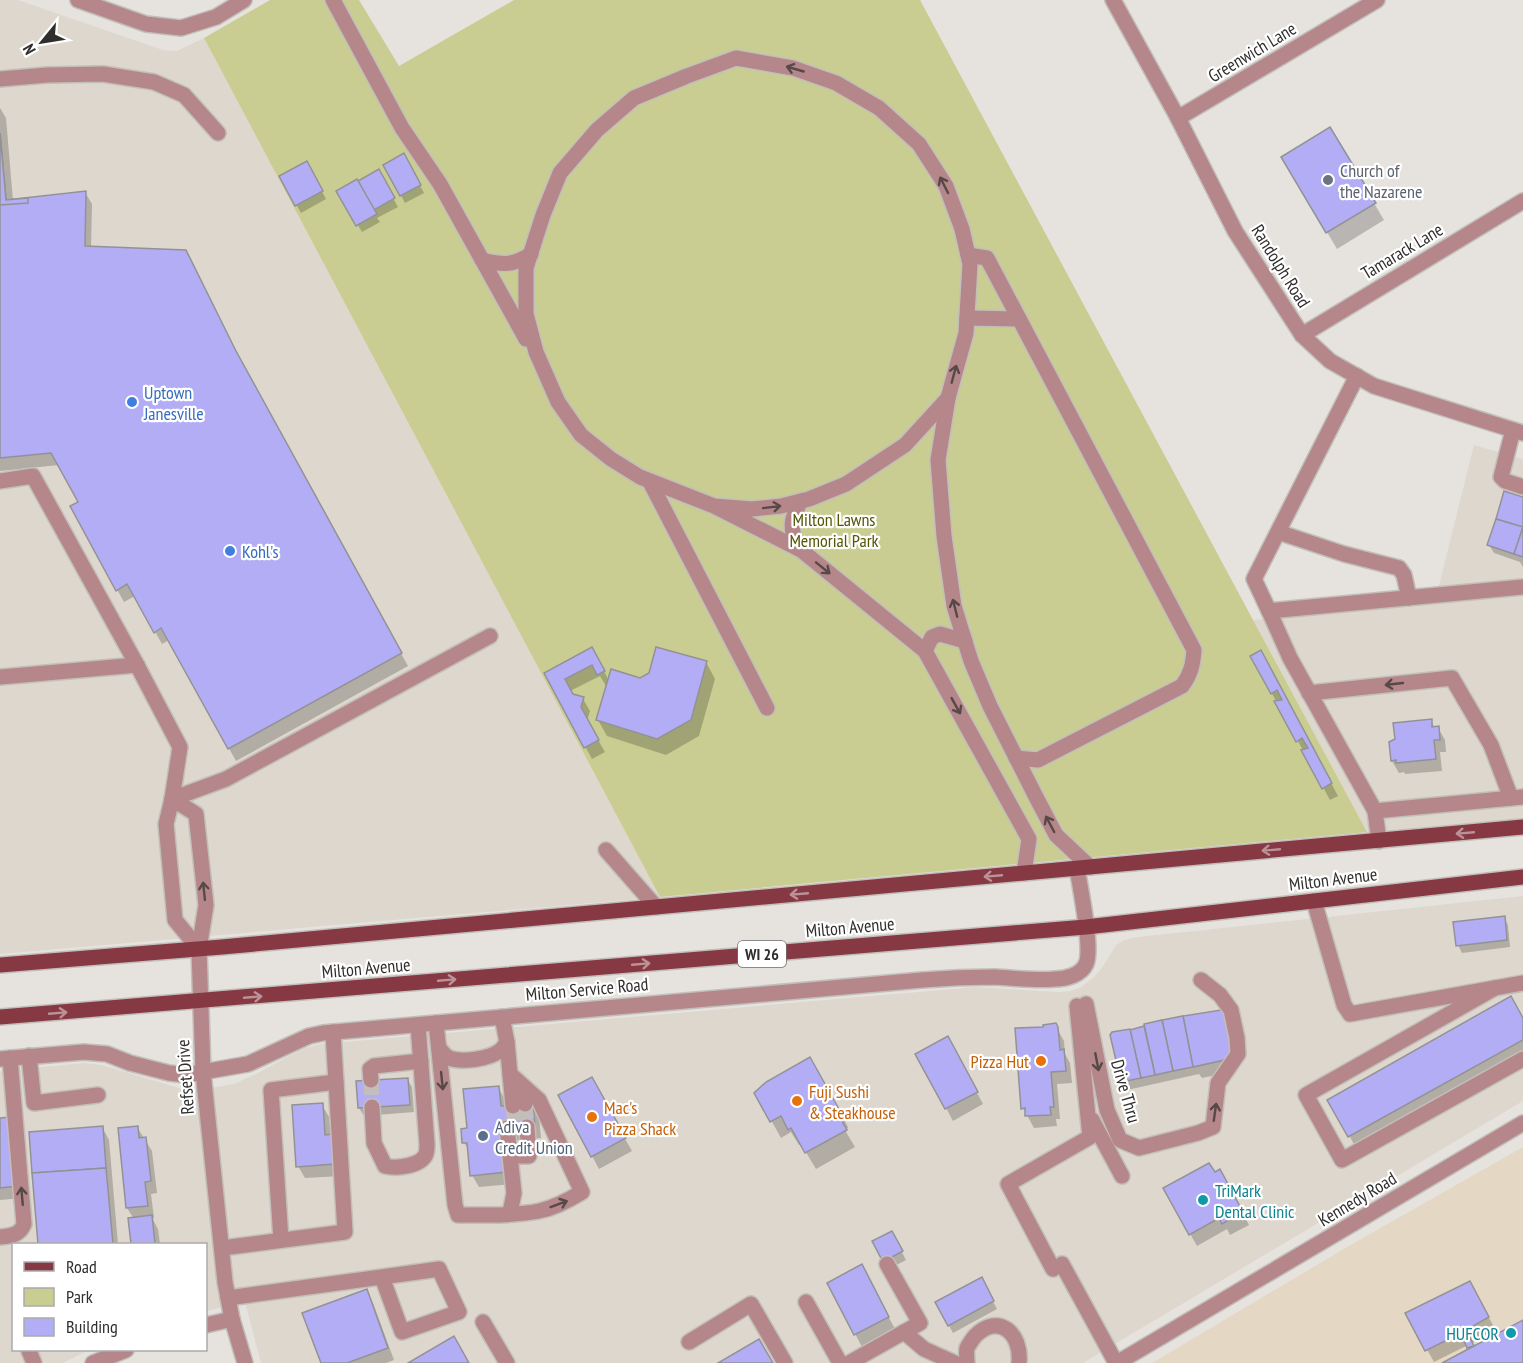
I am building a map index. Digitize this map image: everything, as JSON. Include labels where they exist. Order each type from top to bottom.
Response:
[{"type":"main road","name":"Milton Avenue","points":[[0,965],[199,949],[1523,827]]},
{"type":"main road","name":"Milton Avenue","points":[[0,1017],[1086,927],[1523,877]]},
{"type":"street","points":[[78,0],[146,24],[181,28],[216,17],[244,0]]},
{"type":"street","points":[[333,0],[402,128],[440,184],[545,373]]},
{"type":"street","name":"Randolph Road","points":[[1113,0],[1178,118],[1235,231],[1302,335],[1330,361],[1374,386],[1518,431]]},
{"type":"street","name":"Greenwich Lane","points":[[1178,118],[1377,0]]},
{"type":"street","points":[[1023,873],[1029,840],[925,651],[801,550],[714,506],[650,482],[611,459],[581,435],[558,402],[536,352],[526,314],[526,268],[543,214],[560,174],[597,130],[634,98],[736,58],[793,68],[836,84],[879,108],[919,144],[946,186],[962,229],[970,264],[966,333],[948,398],[938,460],[945,548],[954,606],[971,661],[990,706],[1056,835],[1083,868]]},
{"type":"street","points":[[0,79],[103,74],[154,82],[184,95],[218,133]]},
{"type":"street","name":"Tamarack Lane","points":[[1302,335],[1523,201]]},
{"type":"street","points":[[482,260],[508,264],[522,260],[531,254]]},
{"type":"street","points":[[968,255],[987,258],[1194,650],[1190,675],[1182,686],[1038,760],[1016,758]]},
{"type":"street","points":[[967,318],[1019,319]]},
{"type":"street","points":[[1358,376],[1254,579],[1309,693],[1375,811],[1379,841]]},
{"type":"street","points":[[714,506],[752,509],[781,506],[846,484],[905,445],[948,398]]},
{"type":"street","points":[[1518,431],[1501,477],[1504,481],[1523,488]]},
{"type":"street","points":[[0,481],[33,476],[180,747],[166,824],[175,920],[199,949]]},
{"type":"street","points":[[650,482],[767,708]]},
{"type":"street","points":[[797,548],[792,534],[793,516],[801,501]]},
{"type":"street","points":[[1278,532],[1344,554],[1399,567],[1404,575],[1409,598]]},
{"type":"street","points":[[1269,611],[1523,587]]},
{"type":"street","points":[[925,651],[932,638],[940,634],[964,641]]},
{"type":"street","points":[[172,799],[226,779],[490,636]]},
{"type":"street","points":[[0,677],[136,665]]},
{"type":"street","points":[[1309,693],[1452,678],[1491,745],[1517,797],[1375,811]]},
{"type":"street","points":[[1036,797],[1038,760]]},
{"type":"street","name":"Refset Drive","points":[[172,799],[196,814],[206,905],[199,949],[203,1072],[228,1298],[244,1363]]},
{"type":"street","points":[[606,850],[656,907]]},
{"type":"street","name":"Milton Service Road","points":[[5,1058],[84,1052],[107,1054],[130,1063],[186,1075],[248,1064],[309,1036],[333,1032],[958,977],[1056,980],[1076,974],[1086,964],[1088,955],[1083,868]]},
{"type":"street","points":[[1314,901],[1344,1005],[1350,1014],[1523,983]]},
{"type":"street","name":"Drive Thru","points":[[1088,1113],[1081,1005],[1107,1110],[1120,1140],[1139,1148],[1213,1127],[1218,1083],[1238,1054],[1237,1038],[1232,1010],[1220,995],[1201,980]]},
{"type":"street","points":[[1495,988],[1306,1095],[1342,1160],[1523,1059]]},
{"type":"street","points":[[502,1017],[514,1105]]},
{"type":"street","points":[[436,1023],[455,1205],[458,1215],[540,1211],[567,1201],[582,1192],[538,1100],[510,1074]]},
{"type":"street","points":[[372,1107],[374,1143],[386,1166],[392,1168],[408,1166],[418,1162],[426,1155],[418,1024]]},
{"type":"street","points":[[222,1248],[345,1232],[333,1032]]},
{"type":"street","points":[[439,1048],[446,1057],[458,1061],[476,1059],[501,1050],[507,1042]]},
{"type":"street","points":[[29,1056],[34,1103],[98,1095]]},
{"type":"street","points":[[0,1237],[15,1235],[21,1231],[24,1224],[5,1058]]},
{"type":"street","points":[[371,1080],[370,1068],[374,1066],[421,1061]]},
{"type":"street","points":[[280,1240],[271,1090],[336,1082]]},
{"type":"street","points":[[1088,1113],[1122,1176]]},
{"type":"street","points":[[1088,1113],[1090,1137],[1008,1184],[1117,1363]]},
{"type":"street","name":"Kennedy Road","points":[[1117,1363],[1523,1123]]},
{"type":"street","points":[[516,1128],[523,1190],[516,1213],[514,1193],[516,1128]]},
{"type":"street","points":[[849,1363],[920,1323],[887,1264]]},
{"type":"street","points":[[228,1298],[440,1269],[459,1312],[402,1332],[382,1277]]},
{"type":"street","points":[[806,1302],[840,1363]]},
{"type":"street","points":[[689,1341],[751,1304],[785,1363]]},
{"type":"street","points":[[207,1325],[232,1318]]},
{"type":"street","points":[[483,1322],[507,1363]]},
{"type":"street","points":[[904,1332],[924,1349],[950,1361],[968,1347],[984,1329],[992,1326],[1002,1327],[1011,1331],[1016,1340],[1019,1349],[1019,1363]]},
{"type":"street","points":[[967,1363],[968,1347]]},
{"type":"street","points":[[101,1357],[122,1351]]},
{"type":"shaded area","points":[[0,0],[18,0],[163,50],[177,51],[204,38],[660,897],[0,954]]},
{"type":"shaded area","points":[[1474,445],[1523,459],[1523,819],[1367,832],[1253,620],[1435,602]]},
{"type":"shaded area","points":[[1523,896],[1523,1101],[1083,1363],[261,1363],[245,1302],[207,1311],[207,1243],[12,1243],[12,1351],[87,1351],[63,1363],[0,1363],[0,1071],[84,1063],[102,1065],[186,1092],[234,1084],[306,1048],[321,1044],[976,987],[1071,991],[1093,978],[1116,945],[1124,940]]},
{"type":"shaded area","points":[[1523,1147],[1523,1363],[1152,1363],[1347,1247]]},
{"type":"green space","name":"Milton Lawns Memorial Park","points":[[270,0],[359,0],[399,66],[514,0],[920,0],[1367,832],[660,897],[204,38]]},
{"type":"building","name":"Church of the Nazarene","points":[[1330,127],[1376,203],[1326,233],[1281,157]]},
{"type":"building","name":"Uptown Janesville","points":[[0,133],[6,200],[86,191],[85,246],[186,250],[236,351],[402,653],[228,749],[161,628],[154,633],[127,584],[116,591],[70,506],[78,502],[51,453],[0,458]]},
{"type":"building","points":[[0,133],[6,200],[28,198],[28,203],[0,205]]},
{"type":"building","points":[[404,153],[421,185],[400,196],[383,165]]},
{"type":"building","points":[[307,161],[323,191],[295,206],[279,176]]},
{"type":"building","points":[[379,169],[395,198],[374,210],[358,181]]},
{"type":"building","points":[[357,179],[377,214],[356,226],[336,191]]},
{"type":"building","points":[[1504,491],[1523,497],[1523,527],[1496,519]]},
{"type":"building","points":[[1496,519],[1523,527],[1514,554],[1487,545]]},
{"type":"building","points":[[1523,527],[1523,557],[1514,554]]},
{"type":"building","points":[[592,647],[605,671],[597,675],[592,665],[565,679],[573,694],[584,697],[581,707],[599,740],[584,748],[544,673]]},
{"type":"building","points":[[656,647],[707,661],[691,720],[657,739],[596,720],[611,669],[640,678],[649,673]]},
{"type":"building","points":[[1261,650],[1332,783],[1322,789],[1301,750],[1308,748],[1302,738],[1296,742],[1274,701],[1282,700],[1277,690],[1271,694],[1250,656]]},
{"type":"building","points":[[1432,719],[1432,727],[1439,726],[1440,740],[1434,740],[1436,759],[1396,763],[1396,760],[1391,761],[1389,742],[1395,739],[1393,723]]},
{"type":"building","points":[[1505,916],[1507,940],[1456,946],[1453,922]]},
{"type":"building","points":[[1511,996],[1523,1018],[1523,1040],[1348,1137],[1327,1100]]},
{"type":"building","points":[[1227,1009],[1235,1050],[1229,1059],[1193,1067],[1183,1016]]},
{"type":"building","points":[[1183,1016],[1193,1067],[1173,1071],[1162,1020]]},
{"type":"building","points":[[1162,1020],[1173,1071],[1155,1075],[1144,1024]]},
{"type":"building","name":"Pizza Hut","points":[[1056,1023],[1060,1050],[1064,1049],[1066,1071],[1051,1072],[1054,1107],[1050,1107],[1051,1115],[1025,1116],[1025,1108],[1021,1109],[1015,1028],[1043,1027],[1043,1025]]},
{"type":"building","points":[[1144,1026],[1155,1075],[1141,1078],[1130,1030]]},
{"type":"building","points":[[1130,1029],[1141,1078],[1121,1082],[1110,1035],[1112,1032]]},
{"type":"building","points":[[948,1036],[978,1092],[945,1109],[915,1054]]},
{"type":"building","name":"Fuji Sushi & Steakhouse","points":[[810,1057],[839,1109],[838,1114],[847,1130],[805,1153],[791,1128],[788,1130],[781,1116],[770,1122],[754,1093],[766,1082]]},
{"type":"building","name":"Mac's Pizza Shack","points":[[592,1077],[626,1138],[591,1157],[558,1095]]},
{"type":"building","points":[[408,1078],[410,1105],[358,1108],[356,1081]]},
{"type":"building","name":"Adiva Credit Union","points":[[499,1086],[501,1106],[533,1104],[535,1126],[503,1129],[507,1172],[470,1176],[467,1143],[462,1143],[461,1129],[467,1128],[463,1089]]},
{"type":"building","points":[[323,1103],[325,1135],[333,1134],[335,1164],[296,1167],[292,1105]]},
{"type":"building","points":[[10,1117],[17,1186],[0,1188],[0,1118]]},
{"type":"building","points":[[103,1126],[106,1168],[32,1173],[29,1132]]},
{"type":"building","points":[[138,1126],[139,1138],[146,1137],[151,1181],[145,1182],[148,1206],[126,1208],[118,1128]]},
{"type":"building","name":"TriMark Dental Clinic","points":[[1209,1163],[1215,1172],[1220,1169],[1243,1212],[1222,1224],[1219,1218],[1189,1235],[1163,1188]]},
{"type":"building","points":[[106,1168],[113,1243],[38,1243],[32,1173]]},
{"type":"building","points":[[152,1215],[155,1243],[131,1243],[128,1218]]},
{"type":"building","points":[[892,1231],[903,1251],[883,1262],[872,1241]]},
{"type":"building","points":[[862,1264],[889,1317],[854,1335],[827,1283]]},
{"type":"building","points":[[982,1277],[994,1301],[948,1326],[935,1302]]},
{"type":"building","points":[[1470,1281],[1489,1317],[1466,1330],[1474,1346],[1467,1348],[1461,1333],[1425,1351],[1405,1313]]},
{"type":"building","points":[[367,1289],[388,1348],[347,1363],[321,1363],[302,1313]]},
{"type":"building","name":"HUFCOR","points":[[1523,1320],[1523,1363],[1442,1363],[1474,1346]]},
{"type":"building","points":[[454,1336],[469,1363],[408,1363]]},
{"type":"building","points":[[759,1339],[773,1363],[718,1363]]},
{"type":"tunnel","points":[[371,1080],[372,1107]]},
{"type":"tunnel","points":[[525,1104],[527,1127]]},
{"type":"tunnel","points":[[513,1106],[515,1128]]},
{"type":"place","name":"Church of the Nazarene","points":[[1328,180]]},
{"type":"place","name":"Uptown Janesville","points":[[132,402]]},
{"type":"place","name":"Kohl's","points":[[230,551]]},
{"type":"place","name":"Pizza Hut","points":[[1041,1061]]},
{"type":"place","name":"Fuji Sushi & Steakhouse","points":[[797,1101]]},
{"type":"place","name":"Mac's Pizza Shack","points":[[592,1117]]},
{"type":"place","name":"Adiva Credit Union","points":[[483,1136]]},
{"type":"place","name":"TriMark Dental Clinic","points":[[1203,1200]]},
{"type":"place","name":"HUFCOR","points":[[1511,1333]]}]
